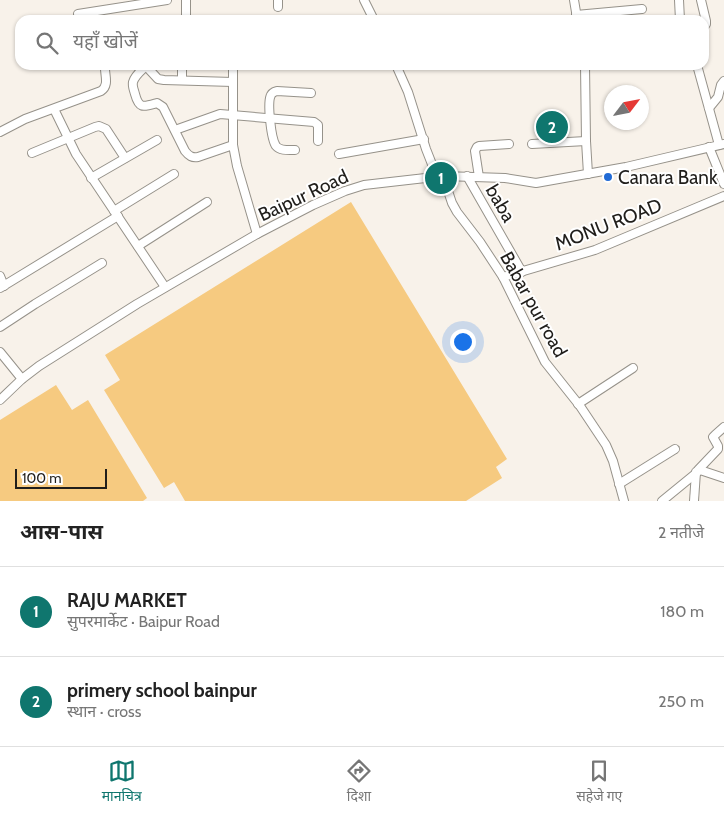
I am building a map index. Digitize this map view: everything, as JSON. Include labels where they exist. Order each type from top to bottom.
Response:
[{"type":"street","points":[[78,14],[167,0]]},
{"type":"street","points":[[186,0],[186,15]]},
{"type":"street","points":[[364,0],[372,15]]},
{"type":"street","points":[[574,0],[577,15]]},
{"type":"street","points":[[679,0],[680,15]]},
{"type":"street","points":[[701,0],[705,15]]},
{"type":"street","points":[[593,15],[642,9]]},
{"type":"street","points":[[0,132],[105,88],[105,70]]},
{"type":"street","points":[[142,70],[133,81],[137,101],[142,106],[160,104],[189,156],[193,158],[234,145]]},
{"type":"street","points":[[150,70],[158,79],[164,80],[233,82]]},
{"type":"street","points":[[182,70],[182,80]]},
{"type":"street","points":[[233,70],[234,145],[237,166],[257,234]]},
{"type":"street","name":"Babar pur road","points":[[398,70],[424,139],[452,203],[503,278],[544,362],[578,404],[606,445],[624,501]]},
{"type":"street","points":[[585,70],[588,174]]},
{"type":"street","points":[[699,70],[722,145]]},
{"type":"street","points":[[710,108],[716,101],[724,81]]},
{"type":"street","points":[[295,150],[279,149],[275,146],[272,139],[270,119],[270,96],[278,91],[311,93]]},
{"type":"street","points":[[54,109],[76,154],[165,287]]},
{"type":"street","points":[[176,130],[220,114],[234,115],[314,122],[319,128],[318,141]]},
{"type":"street","points":[[32,153],[94,127],[103,127],[124,158]]},
{"type":"street","points":[[339,154],[424,139]]},
{"type":"street","points":[[92,178],[157,140]]},
{"type":"street","points":[[532,144],[586,141]]},
{"type":"street","points":[[479,177],[477,147],[509,144]]},
{"type":"street","name":"Baipur Road","points":[[0,400],[39,366],[165,287],[257,234],[313,205],[355,188],[364,185],[440,176],[505,178],[536,183],[588,174],[722,145]]},
{"type":"street","points":[[709,147],[724,184]]},
{"type":"street","points":[[0,276],[2,287],[116,214],[174,174]]},
{"type":"street","name":"baba","points":[[467,176],[522,272]]},
{"type":"street","name":"MONU ROAD","points":[[503,278],[595,250],[724,196]]},
{"type":"street","points":[[138,246],[207,202]]},
{"type":"street","points":[[0,327],[102,263]]},
{"type":"street","points":[[0,352],[22,379]]},
{"type":"street","points":[[578,404],[633,368]]},
{"type":"street","points":[[662,501],[718,450],[718,446],[713,438],[724,427]]},
{"type":"street","points":[[619,484],[675,449]]},
{"type":"street","points":[[697,471],[702,470],[724,478]]},
{"type":"street","points":[[694,501],[697,471]]},
{"type":"shaded area","points":[[351,202],[507,459],[496,467],[502,478],[466,501],[185,501],[174,482],[164,488],[104,390],[120,380],[105,355]]},
{"type":"shaded area","points":[[56,385],[72,410],[88,400],[147,498],[143,501],[0,501],[0,420]]},
{"type":"place","name":"primery school bainpur","points":[[552,127]]},
{"type":"place","name":"Canara Bank","points":[[608,177]]},
{"type":"place","name":"RAJU MARKET","points":[[441,178]]}]
